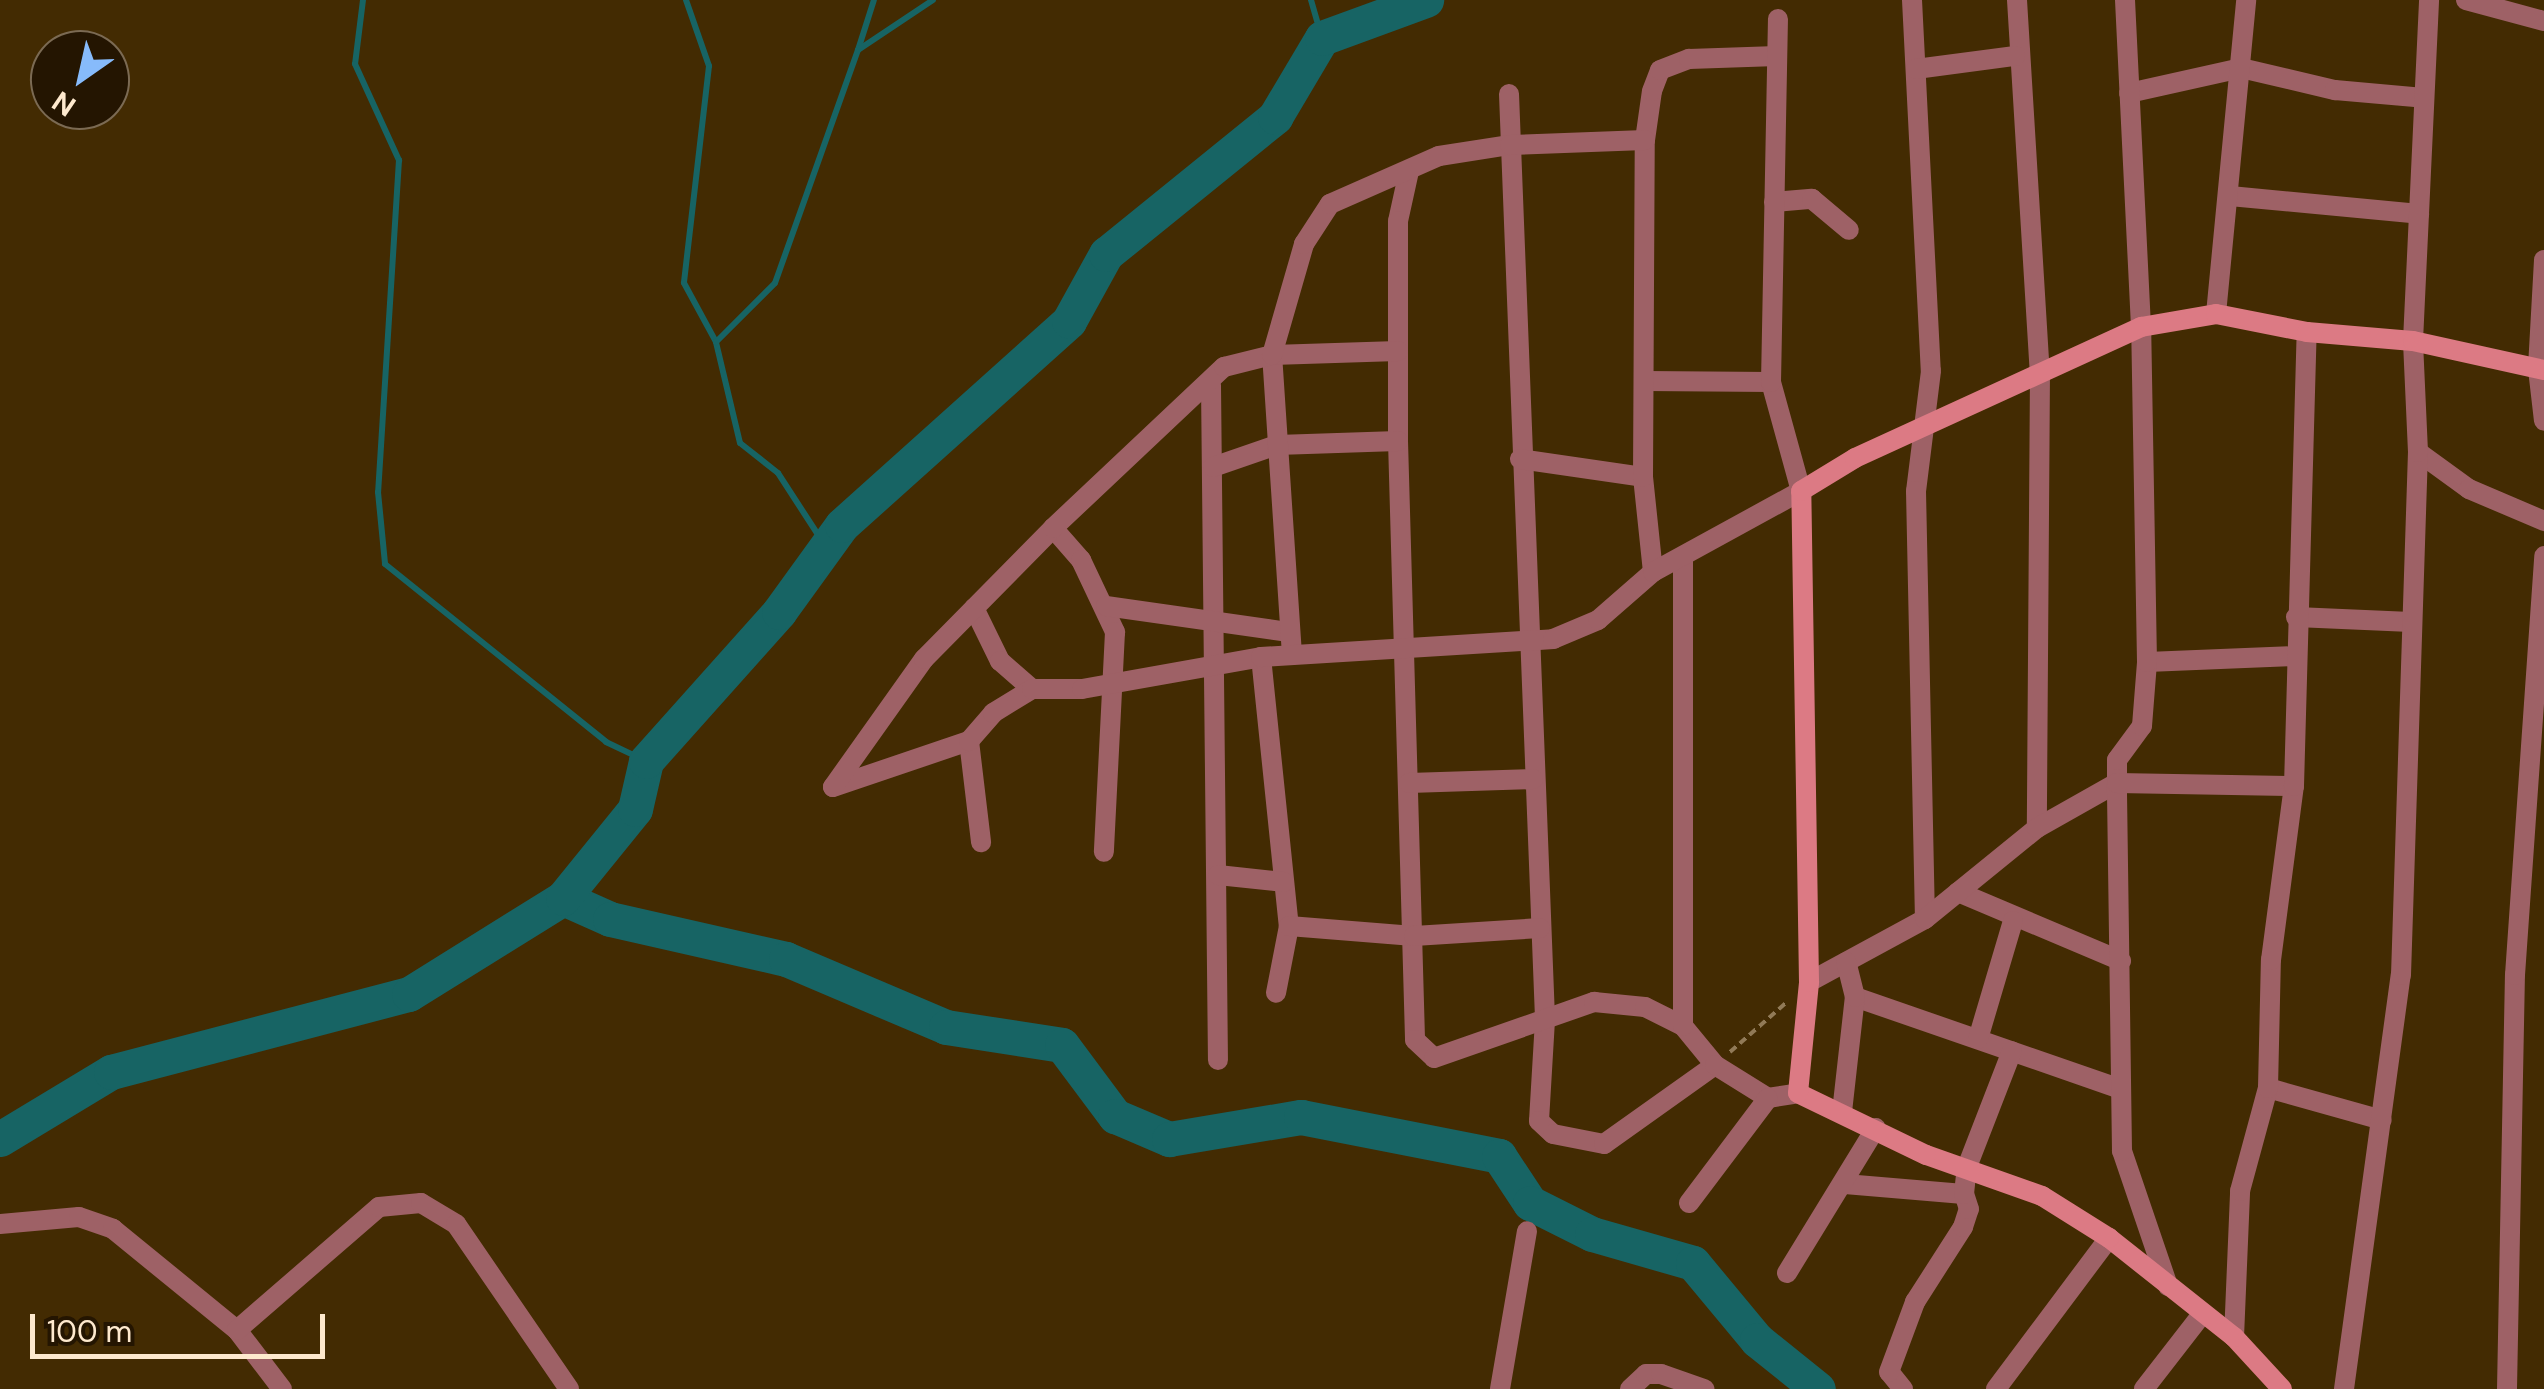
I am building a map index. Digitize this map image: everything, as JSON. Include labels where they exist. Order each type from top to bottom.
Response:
[{"type":"main road","points":[[2282,1389],[2234,1337],[2109,1238],[2042,1196],[1798,1093],[1809,982],[1800,491],[1855,458],[2140,327],[2216,314],[2307,332],[2413,341],[2541,370]]},
{"type":"street","points":[[1912,0],[1931,370],[1916,491],[1925,918]]},
{"type":"street","points":[[2017,0],[2016,56],[2040,371],[2037,828]]},
{"type":"street","points":[[2124,0],[2140,327],[2147,662],[2142,726],[2117,760],[2122,1151],[2168,1286]]},
{"type":"street","points":[[2216,314],[2246,0]]},
{"type":"street","points":[[2344,1389],[2401,975],[2418,452],[2413,341],[2429,0]]},
{"type":"street","points":[[2466,0],[2544,21]]},
{"type":"street","points":[[1398,351],[1272,355],[1224,367],[1212,384],[1053,528],[924,660],[832,787],[969,742],[993,712],[1032,689],[1109,684],[1261,657],[1553,639],[1598,620],[1653,572],[1800,491],[1771,382],[1778,19]]},
{"type":"street","points":[[1653,572],[1643,477],[1645,140],[1660,70],[1688,59],[1777,56]]},
{"type":"street","points":[[1916,70],[2016,56]]},
{"type":"street","points":[[2129,94],[2241,68],[2334,90],[2424,98]]},
{"type":"street","points":[[1508,94],[1527,640],[1546,1020],[1539,1120],[1553,1134],[1604,1144],[1716,1065]]},
{"type":"street","points":[[1292,655],[1272,355],[1304,244],[1330,204],[1439,156],[1510,145],[1645,140]]},
{"type":"street","points":[[1410,170],[1398,221],[1398,441],[1415,1040],[1424,1053],[1460,1054],[1594,1002],[1645,1007],[1683,1026],[1716,1065],[1768,1098],[1798,1093]]},
{"type":"street","points":[[2230,196],[2419,214]]},
{"type":"street","points":[[1774,202],[1812,199],[1849,230]]},
{"type":"street","points":[[2544,260],[2544,421]]},
{"type":"street","points":[[2234,1337],[2240,1190],[2268,1088],[2270,960],[2294,786],[2294,656],[2307,332]]},
{"type":"street","points":[[1645,381],[1771,382]]},
{"type":"street","points":[[1212,384],[1218,665],[1218,1060]]},
{"type":"street","points":[[1213,468],[1276,445],[1398,441]]},
{"type":"street","points":[[2418,452],[2469,489],[2544,520]]},
{"type":"street","points":[[1520,459],[1643,477]]},
{"type":"street","points":[[1053,528],[1081,560],[1115,632],[1109,684],[1104,852]]},
{"type":"street","points":[[2507,1389],[2514,1012],[2538,734],[2544,556]]},
{"type":"street","points":[[1683,557],[1683,1026]]},
{"type":"street","points":[[1106,606],[1289,632]]},
{"type":"street","points":[[974,608],[1000,661],[1032,689]]},
{"type":"street","points":[[2296,617],[2411,622]]},
{"type":"street","points":[[2147,662],[2294,656]]},
{"type":"street","points":[[1261,657],[1289,926],[1276,993]]},
{"type":"street","points":[[969,742],[981,842]]},
{"type":"street","points":[[1409,783],[1534,779]]},
{"type":"street","points":[[1809,982],[1925,918],[2037,828],[2117,784],[2294,786]]},
{"type":"street","points":[[1218,875],[1284,882]]},
{"type":"street","points":[[1958,892],[2013,920],[2121,961]]},
{"type":"street","points":[[1978,1039],[2013,920]]},
{"type":"street","points":[[1289,926],[1414,936],[1540,928]]},
{"type":"street","points":[[1842,1112],[1855,997],[1846,962]]},
{"type":"street","points":[[1855,997],[2121,1088]]},
{"type":"street","points":[[1904,1389],[1889,1372],[1915,1302],[1963,1226],[1969,1209],[1964,1194],[1968,1167],[2012,1051]]},
{"type":"street","points":[[2268,1088],[2382,1120]]},
{"type":"street","points":[[1689,1202],[1768,1098]]},
{"type":"street","points":[[1787,1273],[1876,1128]]},
{"type":"street","points":[[1845,1184],[1964,1194]]},
{"type":"street","points":[[237,1330],[379,1206],[421,1202],[456,1224],[569,1389]]},
{"type":"street","points":[[0,1224],[79,1217],[113,1229],[237,1330],[282,1389]]},
{"type":"street","points":[[1500,1389],[1510,1360],[1528,1231]]},
{"type":"street","points":[[1996,1389],[2109,1238]]},
{"type":"street","points":[[2144,1389],[2202,1313]]},
{"type":"street","points":[[1630,1389],[1646,1374],[1661,1374],[1704,1389]]},
{"type":"path","points":[[1716,1065],[1809,982]]},
{"type":"waterway","points":[[363,0],[355,64],[399,160],[378,492],[385,564],[606,742],[646,761]]},
{"type":"waterway","points":[[686,0],[709,66],[684,283],[716,342]]},
{"type":"waterway","points":[[858,50],[874,0]]},
{"type":"waterway","points":[[826,547],[778,473],[740,443],[716,342],[775,283],[858,50],[933,0]]},
{"type":"waterway","points":[[1311,0],[1322,38]]},
{"type":"waterway","points":[[0,1139],[111,1072],[409,994],[563,898],[635,809],[646,761],[779,612],[842,525],[1069,321],[1106,254],[1275,117],[1322,38],[1426,0]]},
{"type":"waterway","points":[[563,898],[610,919],[786,959],[946,1027],[1062,1045],[1115,1116],[1169,1139],[1301,1117],[1499,1156],[1530,1203],[1592,1234],[1693,1263],[1757,1340],[1818,1389]]}]
